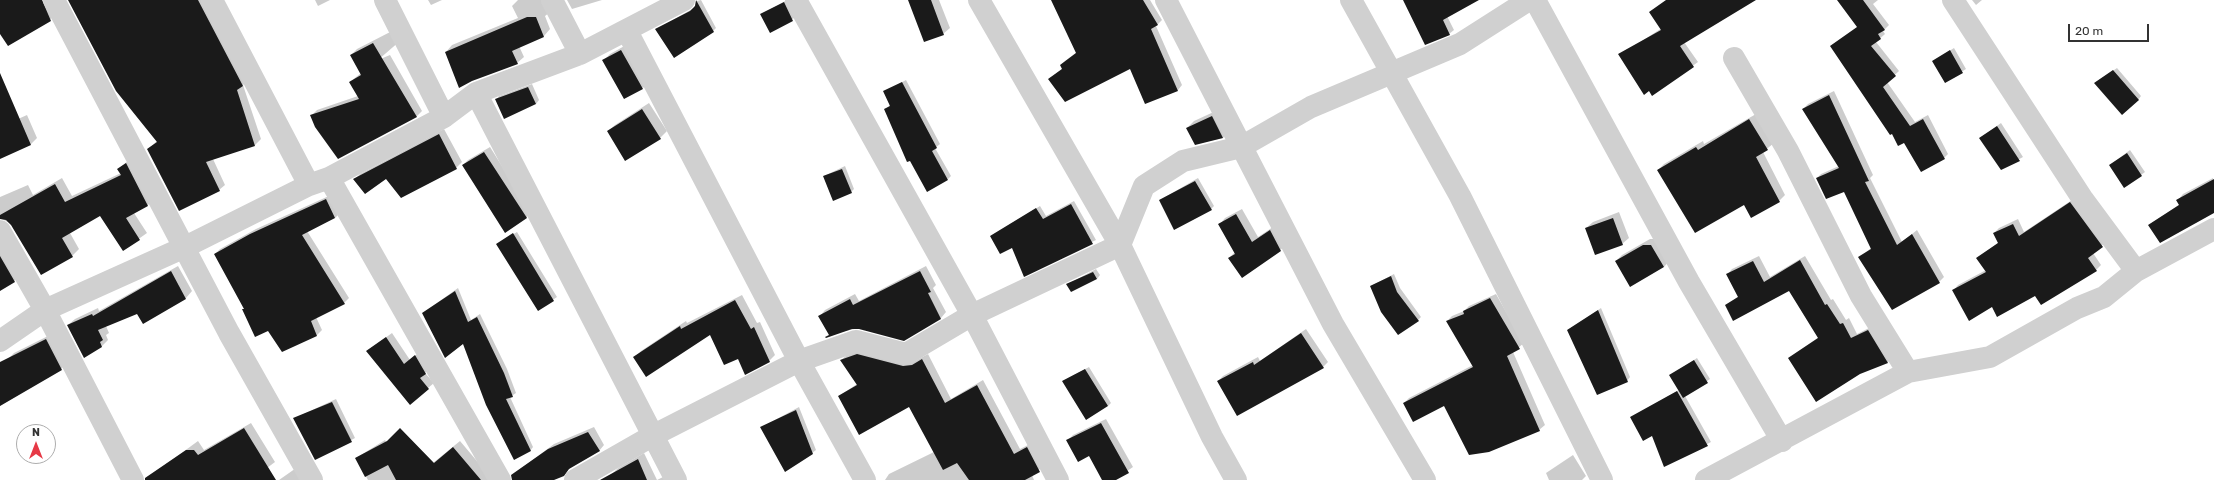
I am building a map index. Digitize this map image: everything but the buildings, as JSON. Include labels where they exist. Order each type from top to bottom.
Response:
[{"type":"street","points":[[54,0],[229,333],[312,480]]},
{"type":"street","points":[[212,0],[319,182],[500,480]]},
{"type":"street","points":[[385,0],[444,117]]},
{"type":"street","points":[[552,0],[580,54]]},
{"type":"street","points":[[0,342],[45,310],[185,247],[319,182],[444,117],[476,93],[580,54],[627,31],[684,0]]},
{"type":"street","points":[[796,0],[972,315],[1058,480]]},
{"type":"street","points":[[979,0],[1120,245],[1212,437],[1236,480]]},
{"type":"street","points":[[1166,0],[1333,324],[1426,480]]},
{"type":"street","points":[[1351,0],[1390,74],[1460,196],[1602,480]]},
{"type":"street","points":[[575,480],[652,436],[799,361],[856,341],[906,354],[972,315],[1120,245],[1144,186],[1183,160],[1241,147],[1311,108],[1460,44],[1529,0]]},
{"type":"street","points":[[1535,0],[1689,282],[1782,441]]},
{"type":"street","points":[[1953,0],[2082,198],[2136,271]]},
{"type":"street","points":[[627,31],[799,361],[864,480]]},
{"type":"street","points":[[1734,58],[1788,151],[1862,296],[1908,372]]},
{"type":"street","points":[[476,93],[676,480]]},
{"type":"street","points":[[1706,480],[1782,441],[1908,372],[1990,357],[2077,308],[2104,297],[2136,271],[2214,229]]},
{"type":"street","points":[[0,231],[45,310],[133,480]]}]
